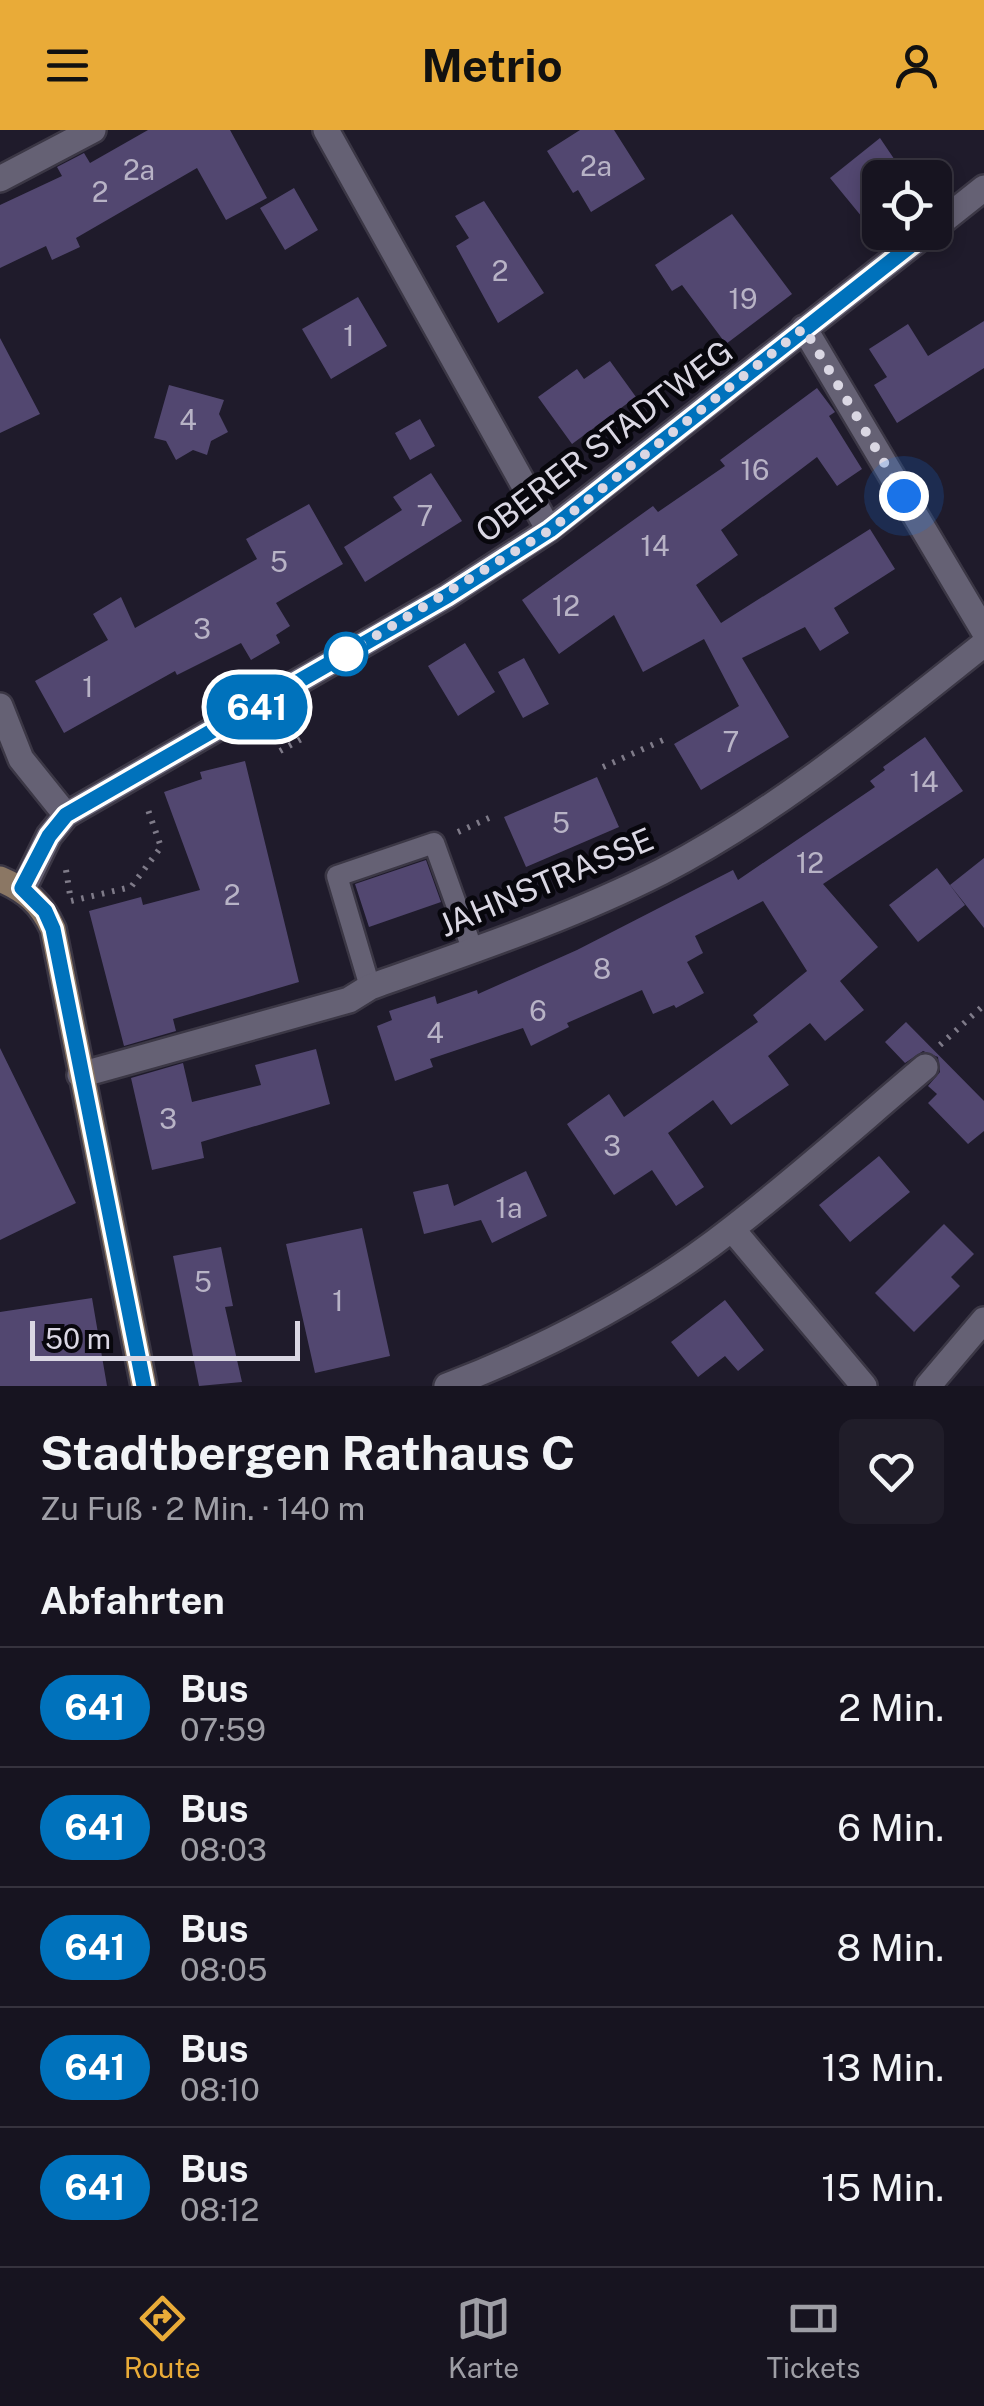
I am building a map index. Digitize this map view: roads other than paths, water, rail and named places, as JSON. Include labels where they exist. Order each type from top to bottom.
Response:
[{"type":"street","points":[[0,179],[93,130]]},
{"type":"street","points":[[326,130],[550,530]]},
{"type":"street","points":[[952,213],[984,188]]},
{"type":"street","name":"OBERER STADTWEG","points":[[11,884],[66,815],[447,596],[550,530],[905,250]]},
{"type":"street","points":[[804,328],[984,631]]},
{"type":"street","name":"JAHNSTRASSE","points":[[80,1075],[349,1000],[370,987],[473,951],[662,872],[719,839],[822,768],[984,644]]},
{"type":"street","points":[[0,706],[21,759],[66,815]]},
{"type":"street","points":[[11,884],[45,911],[53,929],[144,1386]]},
{"type":"street","points":[[447,1386],[596,1317],[732,1229],[925,1067]]},
{"type":"street","points":[[732,1229],[864,1386]]},
{"type":"street","points":[[928,1386],[984,1320]]},
{"type":"lane","points":[[370,987],[336,876],[434,843],[473,951]]}]
